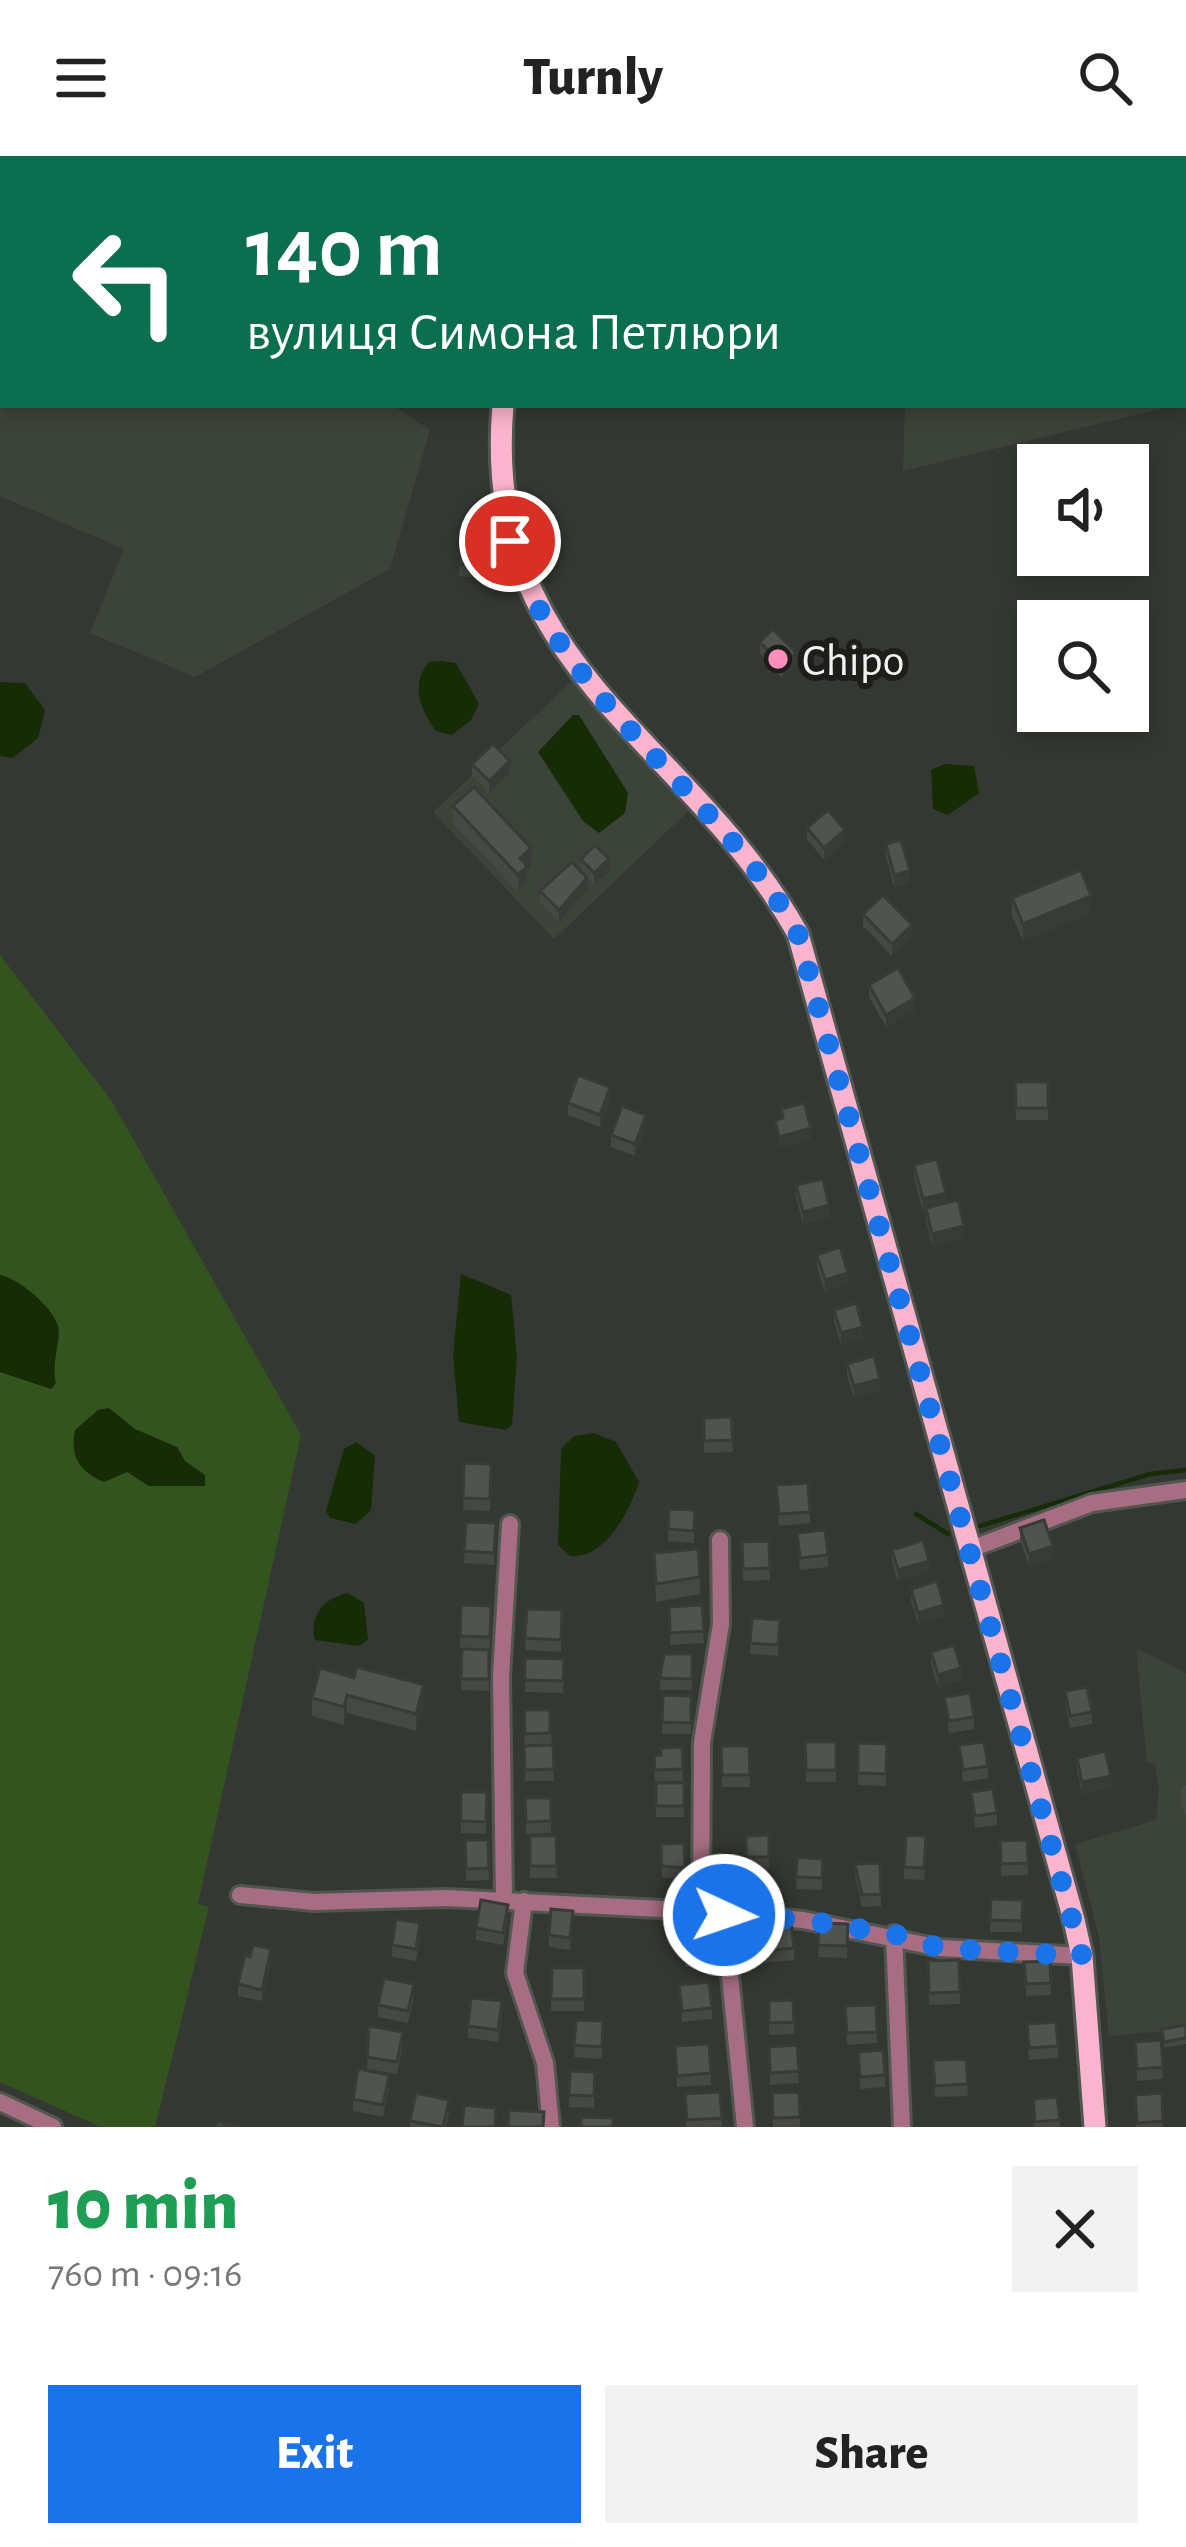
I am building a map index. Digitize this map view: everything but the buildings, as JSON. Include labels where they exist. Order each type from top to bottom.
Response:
[{"type":"main road","points":[[502,408],[498,456],[504,510],[532,598],[578,667],[746,859],[798,934],[1082,1956],[1095,2127]]},
{"type":"street","points":[[971,1549],[1092,1503],[1186,1490]]},
{"type":"street","points":[[504,1901],[501,1676],[510,1525]]},
{"type":"street","points":[[701,1911],[701,1742],[721,1624],[720,1540]]},
{"type":"street","points":[[240,1895],[314,1901],[524,1901],[701,1911],[894,1934],[940,1948],[1082,1956]]},
{"type":"street","points":[[524,1901],[514,1973],[545,2062],[551,2127]]},
{"type":"street","points":[[724,1915],[745,2127]]},
{"type":"street","points":[[894,1934],[902,2127]]},
{"type":"street","points":[[0,2102],[53,2127]]},
{"type":"shaded area","points":[[0,408],[397,408],[430,430],[390,569],[195,677],[90,633],[124,549],[0,496]]},
{"type":"shaded area","points":[[905,408],[1164,408],[903,471]]},
{"type":"shaded area","points":[[429,662],[456,663],[479,704],[471,720],[452,735],[436,731],[419,697],[423,670]]},
{"type":"shaded area","points":[[575,678],[695,805],[554,939],[433,812]]},
{"type":"shaded area","points":[[0,682],[25,683],[45,710],[38,738],[13,758],[0,756]]},
{"type":"shaded area","points":[[573,715],[579,715],[628,793],[625,813],[599,833],[583,821],[538,752]]},
{"type":"shaded area","points":[[945,764],[974,766],[979,793],[948,815],[933,809],[931,770]]},
{"type":"shaded area","points":[[0,955],[111,1100],[301,1435],[198,1904],[209,1907],[155,2127],[101,2127],[0,2082]]},
{"type":"shaded area","points":[[461,1274],[511,1295],[517,1357],[512,1425],[506,1430],[459,1422],[453,1355]]},
{"type":"shaded area","points":[[0,1275],[34,1294],[55,1318],[59,1337],[56,1383],[51,1389],[0,1372]]},
{"type":"shaded area","points":[[109,1408],[135,1429],[177,1447],[185,1461],[205,1475],[205,1486],[149,1486],[127,1472],[104,1482],[88,1473],[75,1455],[75,1430],[98,1410]]},
{"type":"shaded area","points":[[594,1433],[616,1442],[639,1482],[615,1531],[595,1550],[570,1556],[558,1545],[561,1449],[574,1436]]},
{"type":"shaded area","points":[[356,1442],[375,1456],[371,1510],[356,1524],[330,1518],[326,1511],[344,1449]]},
{"type":"shaded area","points":[[348,1593],[364,1603],[368,1640],[358,1646],[315,1640],[314,1623],[320,1609]]},
{"type":"shaded area","points":[[1136,1648],[1186,1673],[1186,2029],[1109,2036],[1099,1937],[1075,1844],[1156,1820],[1159,1790],[1155,1764],[1147,1763]]},
{"type":"waterway","points":[[980,1526],[1150,1474],[1186,1470]]},
{"type":"waterway","points":[[916,1514],[948,1534]]},
{"type":"place","name":"Chipo","points":[[778,659]]},
{"type":"route","points":[[510,541],[532,598],[578,667],[746,859],[798,934],[1082,1956],[940,1948],[894,1934],[803,1920],[724,1915]]}]
